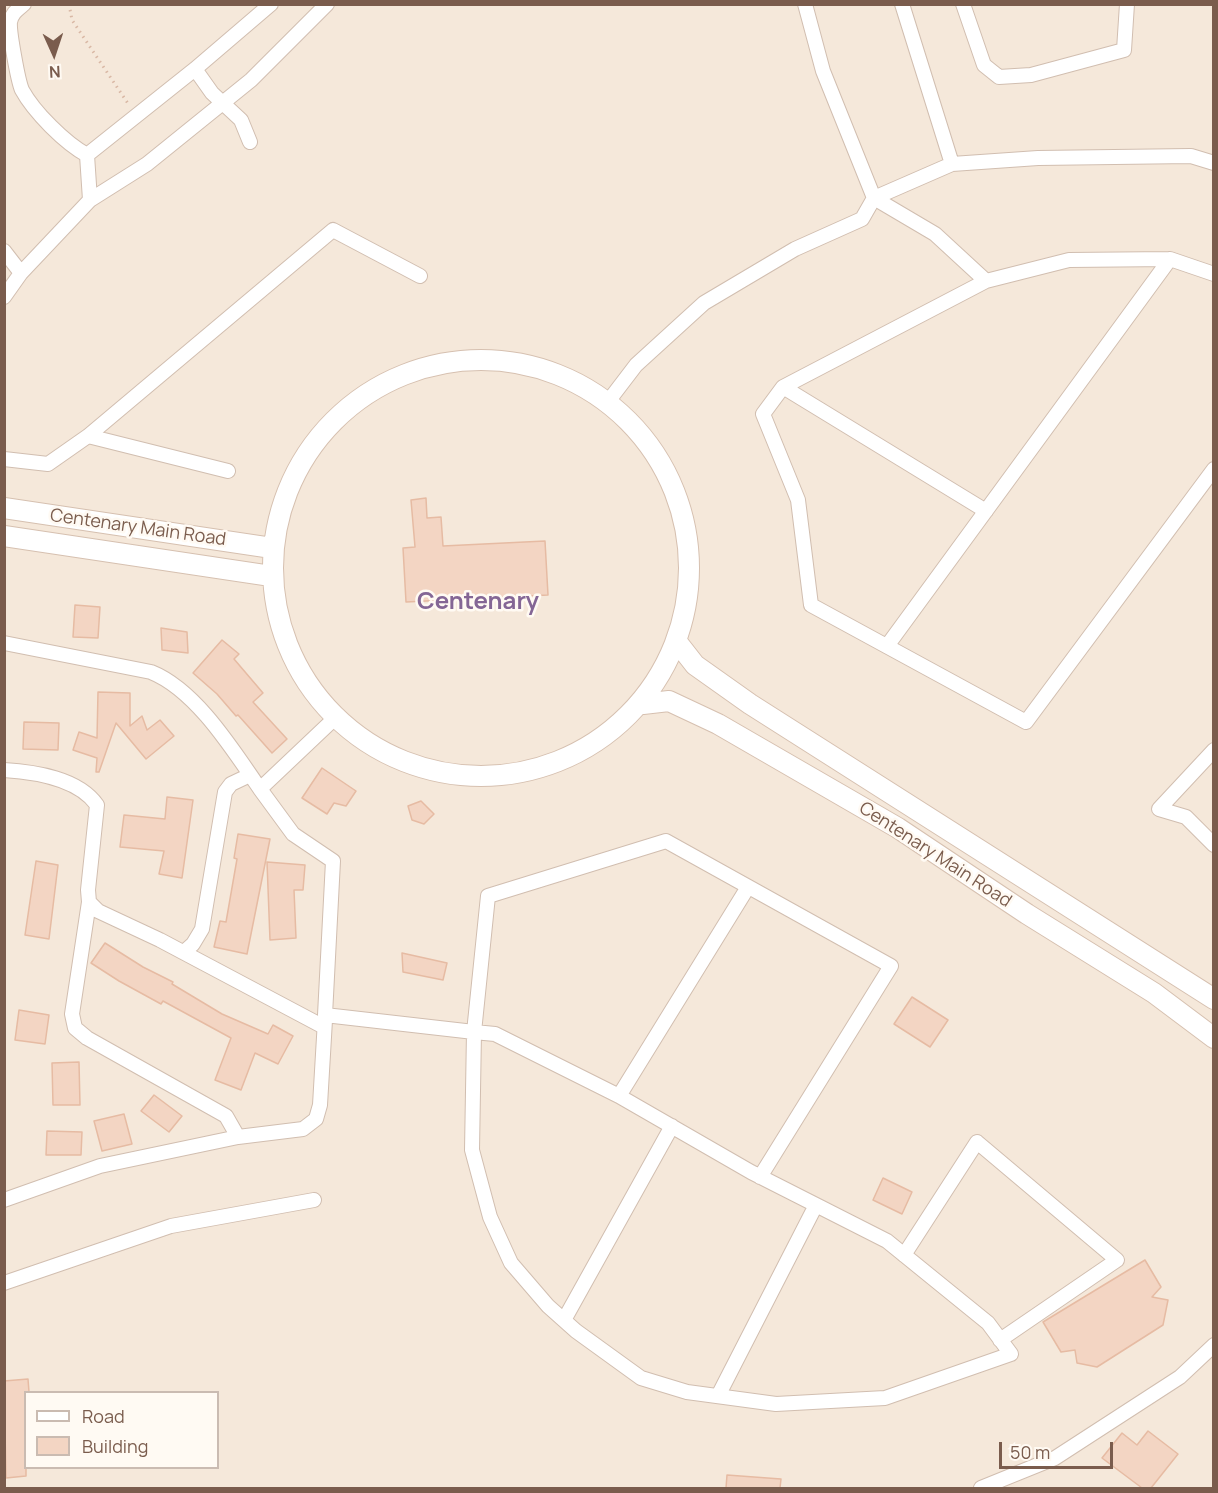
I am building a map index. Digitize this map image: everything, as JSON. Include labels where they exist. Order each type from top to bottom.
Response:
[{"type":"street","points":[[24,4],[14,12],[10,24],[22,89],[47,122],[74,148],[87,155]]},
{"type":"street","points":[[87,155],[137,117],[271,4]]},
{"type":"street","points":[[4,297],[21,273],[90,200],[147,164],[251,80],[327,4]]},
{"type":"street","points":[[805,4],[823,71],[873,198],[935,234],[986,281]]},
{"type":"street","points":[[902,4],[952,164]]},
{"type":"street","points":[[963,4],[984,65],[999,77],[1031,75],[1124,50],[1126,4]]},
{"type":"street","points":[[195,69],[223,103],[241,120],[250,142]]},
{"type":"street","points":[[87,155],[90,200]]},
{"type":"street","points":[[608,403],[636,365],[704,303],[795,249],[862,219],[873,198],[952,164],[1038,158],[1191,156],[1214,163]]},
{"type":"street","points":[[4,459],[48,464],[88,436],[333,230],[420,276]]},
{"type":"street","points":[[4,251],[21,273]]},
{"type":"street","points":[[887,646],[1170,259]]},
{"type":"street","points":[[1214,274],[1170,259],[1069,260],[986,281],[783,387],[763,414],[798,500],[811,605],[1026,722],[1214,469]]},
{"type":"street","points":[[469,361],[518,364],[565,378],[608,403],[643,437],[669,478],[686,524],[690,573],[677,642],[643,704],[583,750],[534,770],[481,777],[428,770],[378,750],[335,718],[297,668],[280,629],[271,576],[272,548],[283,500],[304,456],[336,418],[375,389],[420,369],[469,361]]},
{"type":"street","points":[[783,387],[986,511]]},
{"type":"street","points":[[88,436],[228,471]]},
{"type":"street","name":"Centenary Main Road","points":[[4,508],[272,548]]},
{"type":"street","name":"Centenary Main Road","points":[[4,536],[271,576]]},
{"type":"street","name":"Centenary Main Road","points":[[677,642],[695,665],[750,704],[1214,999]]},
{"type":"street","points":[[4,643],[140,670],[163,677],[175,686],[222,735],[293,834],[333,861],[320,1105],[316,1119],[303,1129],[238,1137],[100,1166],[4,1200]]},
{"type":"street","name":"Centenary Main Road","points":[[643,704],[669,701],[718,724],[898,828],[1154,993],[1214,1038]]},
{"type":"street","points":[[260,789],[335,718]]},
{"type":"street","points":[[1214,750],[1159,809],[1186,817],[1214,845]]},
{"type":"street","points":[[4,770],[35,772],[63,782],[90,796],[97,805],[88,890],[89,902],[72,1014],[75,1028],[87,1038],[226,1116],[238,1137]]},
{"type":"street","points":[[184,952],[194,944],[202,929],[225,792],[231,784],[250,775]]},
{"type":"street","points":[[89,902],[98,911],[325,1021],[474,1032],[495,1034],[619,1096],[760,1177],[887,1241],[988,1323],[1011,1354],[885,1398],[776,1404],[687,1392],[641,1378],[564,1320],[511,1263],[490,1216],[472,1150],[474,1032],[489,896],[666,841],[891,966],[760,1177]]},
{"type":"street","points":[[619,1096],[747,887]]},
{"type":"street","points":[[564,1320],[672,1126]]},
{"type":"street","points":[[904,1255],[977,1142],[1117,1260],[1000,1340]]},
{"type":"street","points":[[4,1283],[171,1226],[314,1200]]},
{"type":"street","points":[[717,1396],[816,1204]]},
{"type":"street","points":[[981,1488],[1055,1458],[1180,1377],[1214,1345]]},
{"type":"path","points":[[69,4],[72,20],[137,117]]},
{"type":"shaded area","points":[[5,5],[1213,5],[1213,1488],[5,1488]]},
{"type":"building","points":[[426,498],[427,518],[441,517],[443,546],[545,541],[548,595],[406,602],[403,548],[415,547],[411,500]]},
{"type":"building","points":[[75,605],[100,607],[98,638],[73,637]]},
{"type":"building","points":[[161,628],[187,632],[188,653],[162,650]]},
{"type":"building","points":[[222,640],[239,654],[234,659],[263,693],[253,702],[287,739],[272,753],[238,715],[236,716],[217,694],[193,673]]},
{"type":"building","points":[[98,692],[130,693],[130,726],[142,716],[147,730],[160,720],[174,736],[146,759],[116,723],[99,772],[96,772],[97,758],[73,750],[79,732],[97,738]]},
{"type":"building","points":[[24,722],[59,723],[58,750],[23,749]]},
{"type":"building","points":[[322,768],[356,791],[346,806],[334,803],[327,814],[302,798]]},
{"type":"building","points":[[167,797],[193,800],[182,878],[159,874],[164,851],[120,847],[124,815],[165,819]]},
{"type":"building","points":[[421,801],[434,814],[424,824],[412,820],[408,806]]},
{"type":"building","points":[[238,834],[270,839],[247,954],[214,947],[220,921],[226,922],[237,859],[234,858]]},
{"type":"building","points":[[36,861],[58,865],[49,939],[25,935]]},
{"type":"building","points":[[267,862],[305,865],[303,890],[294,890],[296,938],[270,940]]},
{"type":"building","points":[[105,943],[143,967],[173,982],[172,984],[222,1014],[268,1034],[273,1025],[293,1036],[278,1064],[255,1053],[241,1090],[215,1080],[231,1038],[163,1001],[161,1004],[91,963]]},
{"type":"building","points":[[402,953],[447,963],[443,980],[403,972]]},
{"type":"building","points":[[912,997],[948,1020],[930,1047],[894,1024]]},
{"type":"building","points":[[19,1010],[49,1015],[45,1044],[15,1040]]},
{"type":"building","points":[[79,1062],[80,1105],[53,1105],[52,1063]]},
{"type":"building","points":[[154,1095],[182,1116],[169,1132],[141,1111]]},
{"type":"building","points":[[124,1114],[132,1144],[102,1151],[94,1121]]},
{"type":"building","points":[[47,1131],[82,1132],[81,1155],[46,1155]]},
{"type":"building","points":[[883,1178],[912,1192],[902,1214],[873,1200]]},
{"type":"building","points":[[1145,1260],[1161,1287],[1152,1297],[1168,1300],[1163,1325],[1097,1367],[1077,1363],[1075,1350],[1061,1352],[1043,1322]]},
{"type":"building","points":[[28,1379],[29,1391],[24,1391],[24,1469],[26,1469],[26,1476],[6,1478],[4,1381]]},
{"type":"building","points":[[1148,1431],[1178,1454],[1151,1488],[1142,1488],[1102,1458],[1122,1433],[1137,1445]]},
{"type":"building","points":[[727,1475],[781,1479],[780,1488],[726,1488]]},
{"type":"district","name":"Centenary","points":[[478,602]]}]
